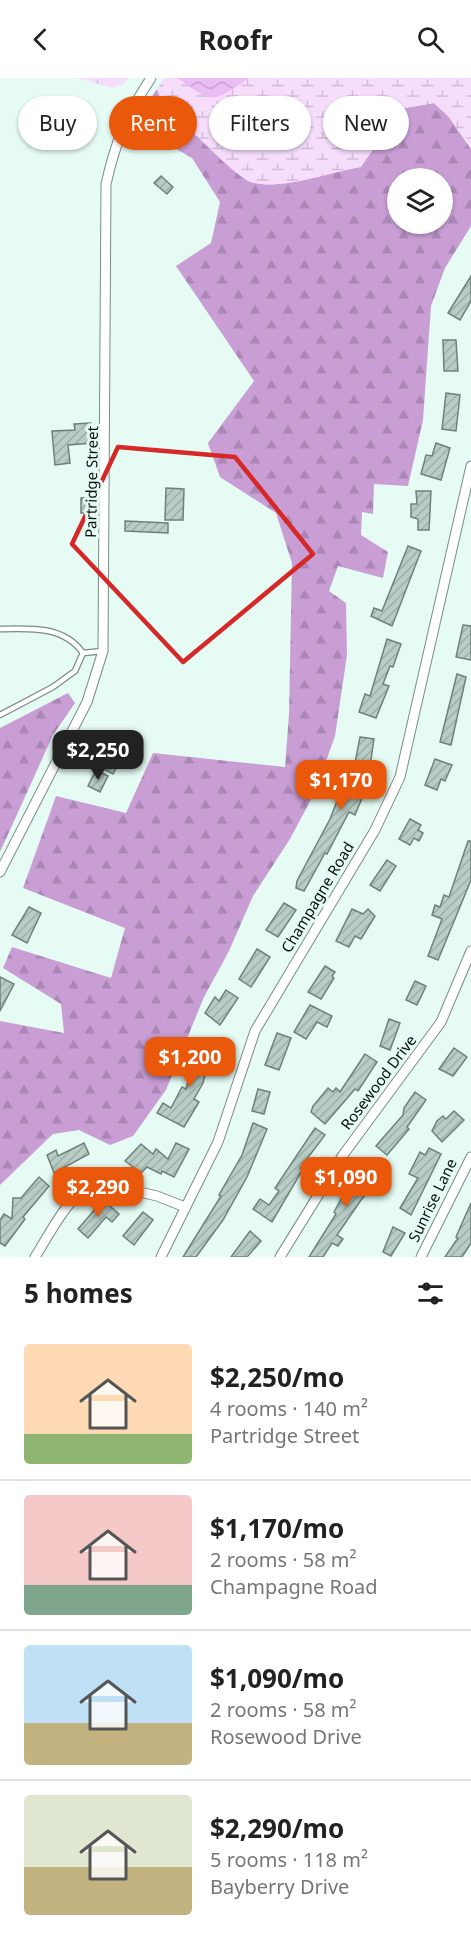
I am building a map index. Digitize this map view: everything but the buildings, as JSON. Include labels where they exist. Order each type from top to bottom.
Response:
[{"type":"street","name":"Partridge Street","points":[[0,873],[87,702],[103,651],[106,184],[114,149],[127,114],[151,78]]},
{"type":"street","name":"Champagne Road","points":[[161,1257],[218,1142],[255,1031],[375,830],[400,777],[471,466]]},
{"type":"street","name":"Rosewood Drive","points":[[280,1257],[343,1155],[441,1022],[471,951]]},
{"type":"street","name":"Sunrise Lane","points":[[421,1257],[471,1156]]},
{"type":"street","points":[[35,1257],[72,1201],[96,1182],[157,1196],[185,1207]]},
{"type":"lane","points":[[0,629],[49,630],[76,643],[83,654]]},
{"type":"lane","points":[[83,654],[103,651]]},
{"type":"lane","points":[[0,715],[53,687],[75,671],[83,654]]},
{"type":"highlighted area","points":[[118,447],[235,457],[313,554],[183,662],[72,544]]},
{"type":"green space","points":[[78,78],[128,78],[125,83],[112,88]]},
{"type":"green space","points":[[165,78],[471,78],[471,149],[449,117],[434,103],[409,107],[409,96],[323,96],[323,150],[373,150],[361,167],[290,183],[251,182],[239,175],[212,150],[311,150],[311,96],[209,96],[209,148],[197,136],[197,96],[160,96],[157,89]]},
{"type":"green space","points":[[157,89],[160,96],[152,96]]},
{"type":"green space","points":[[434,103],[449,117],[471,149],[471,226],[445,268],[431,306],[423,420],[408,486],[374,484],[373,514],[362,512],[361,535],[388,552],[383,578],[338,566],[329,591],[346,603],[347,655],[335,736],[315,792],[290,839],[253,896],[229,951],[204,997],[166,1090],[133,1136],[110,1145],[79,1130],[53,1134],[0,1185],[0,1021],[64,1033],[61,1004],[3,968],[12,947],[111,978],[125,928],[23,888],[56,796],[126,813],[153,753],[285,767],[289,714],[292,563],[276,513],[220,477],[208,443],[254,381],[176,266],[211,243],[220,202],[192,158],[178,150],[197,150],[197,136],[209,150],[251,182],[276,184],[305,180],[360,167],[373,150],[409,150],[409,107]]},
{"type":"green space","points":[[68,693],[75,703],[53,735],[0,852],[0,728]]},
{"type":"water","points":[[177,78],[249,78],[219,96],[209,97]]}]
